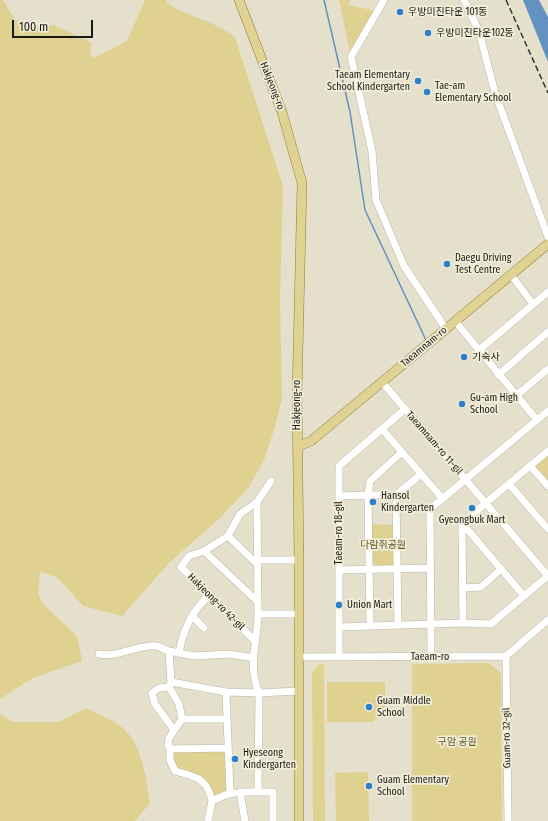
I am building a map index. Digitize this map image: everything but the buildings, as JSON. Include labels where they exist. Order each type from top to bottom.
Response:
[{"type":"main road","name":"Hakjeong-ro","points":[[239,0],[282,112],[302,183],[297,447],[300,560],[298,691],[299,821]]},
{"type":"main road","name":"Taeamnam-ro","points":[[297,447],[310,441],[548,244]]},
{"type":"street","points":[[384,0],[351,57],[372,151],[376,200],[404,266],[446,329]]},
{"type":"street","points":[[464,0],[478,31],[495,93],[548,237]]},
{"type":"street","points":[[510,276],[533,304]]},
{"type":"street","points":[[478,351],[548,292]]},
{"type":"street","points":[[455,321],[478,351],[537,420]]},
{"type":"street","points":[[498,375],[548,332]]},
{"type":"street","points":[[516,396],[548,369]]},
{"type":"street","name":"Taeamnam-ro 11-gil","points":[[370,626],[463,623],[491,624],[548,576],[382,382]]},
{"type":"street","name":"Taeam-ro 18-gil","points":[[339,657],[339,466],[405,409]]},
{"type":"street","points":[[431,657],[430,509],[548,411]]},
{"type":"street","points":[[382,429],[420,475],[442,498]]},
{"type":"street","points":[[462,523],[548,451]]},
{"type":"street","points":[[340,627],[370,626],[368,495],[370,481],[401,453]]},
{"type":"street","points":[[530,466],[548,486]]},
{"type":"street","points":[[398,625],[396,495],[420,475]]},
{"type":"street","points":[[257,502],[271,481]]},
{"type":"street","points":[[509,484],[548,529]]},
{"type":"street","name":"Taeam-ro 18-gil","points":[[339,496],[396,495]]},
{"type":"street","name":"Hakjeong-ro 42-gil","points":[[254,640],[181,567],[189,556],[204,551],[228,536],[240,514],[257,502]]},
{"type":"street","name":"Hakjeong-ro 42-gil","points":[[257,502],[258,614],[254,640],[253,680],[259,693],[258,791]]},
{"type":"street","points":[[462,523],[524,596]]},
{"type":"street","points":[[462,523],[463,623]]},
{"type":"street","points":[[228,536],[257,562],[300,560]]},
{"type":"street","points":[[204,551],[258,601]]},
{"type":"street","name":"Taeam-ro 18-gil","points":[[339,570],[431,568]]},
{"type":"street","points":[[463,588],[481,587],[501,570]]},
{"type":"street","points":[[179,653],[182,634],[201,602],[210,595]]},
{"type":"street","points":[[258,614],[299,614]]},
{"type":"street","points":[[192,616],[204,628]]},
{"type":"street","points":[[506,656],[548,620]]},
{"type":"street","points":[[99,654],[107,656],[123,651],[157,646],[169,651],[194,656],[229,654],[254,658]]},
{"type":"street","points":[[169,651],[170,685],[179,704],[182,719],[174,730],[168,745],[170,749],[170,760],[175,771],[199,778],[206,786],[212,801],[208,821]]},
{"type":"street","name":"Taeam-ro","points":[[299,657],[506,656]]},
{"type":"street","name":"Guam-ro 32-gil","points":[[506,656],[508,821]]},
{"type":"street","points":[[174,730],[155,704],[152,693],[159,688],[170,685],[226,692],[259,693],[298,691]]},
{"type":"street","points":[[226,692],[227,748],[230,793]]},
{"type":"street","points":[[182,719],[227,718]]},
{"type":"street","points":[[170,749],[227,748]]},
{"type":"street","points":[[212,801],[230,793],[258,791],[273,792],[273,821]]},
{"type":"street","points":[[240,792],[245,821]]},
{"type":"green space","points":[[0,0],[3,0],[15,20],[33,27],[54,25],[92,43],[90,54],[94,58],[127,41],[145,0],[167,0],[167,3],[184,13],[218,26],[226,31],[235,37],[283,186],[280,302],[282,398],[275,427],[264,460],[249,487],[219,519],[169,563],[122,616],[83,606],[58,578],[40,571],[38,594],[44,605],[77,636],[82,661],[33,678],[0,699]]},
{"type":"green space","points":[[339,0],[350,0],[349,5],[377,11],[351,57]]},
{"type":"green space","points":[[548,454],[548,483],[536,469],[537,464]]},
{"type":"green space","name":"다람쥐공원","points":[[370,524],[395,525],[395,566],[371,567]]},
{"type":"green space","name":"구암 공원","points":[[489,663],[501,673],[502,821],[412,821],[412,664]]},
{"type":"green space","points":[[319,664],[324,664],[325,821],[313,821],[312,673]]},
{"type":"green space","points":[[327,682],[385,682],[385,709],[373,722],[327,722]]},
{"type":"green space","points":[[86,708],[116,723],[130,736],[136,745],[143,764],[150,803],[135,821],[0,821],[0,714],[13,722],[59,722]]},
{"type":"green space","points":[[226,749],[228,792],[212,799],[206,786],[176,770],[171,751]]},
{"type":"green space","points":[[368,772],[369,821],[336,821],[335,773]]},
{"type":"water","points":[[523,0],[539,0],[548,17],[548,62]]},
{"type":"waterway","points":[[324,0],[350,112],[365,210],[425,338]]},
{"type":"railway","points":[[506,0],[548,93]]},
{"type":"place","name":"우방미진타운 101동","points":[[400,12]]},
{"type":"place","name":"우방미진타운102동","points":[[428,33]]},
{"type":"place","name":"Taeam Elementary School Kindergarten","points":[[418,81]]},
{"type":"place","name":"Tae-am Elementary School","points":[[427,92]]},
{"type":"place","name":"Daegu Driving Test Centre","points":[[447,264]]},
{"type":"place","name":"기숙사","points":[[464,357]]},
{"type":"place","name":"Gu-am High School","points":[[462,404]]},
{"type":"place","name":"Hansol Kindergarten","points":[[373,502]]},
{"type":"place","name":"Gyeongbuk Mart","points":[[472,508]]},
{"type":"place","name":"Union Mart","points":[[339,605]]},
{"type":"place","name":"Guam Middle School","points":[[369,707]]},
{"type":"place","name":"Hyeseong Kindergarten","points":[[235,759]]},
{"type":"place","name":"Guam Elementary School","points":[[369,786]]}]
